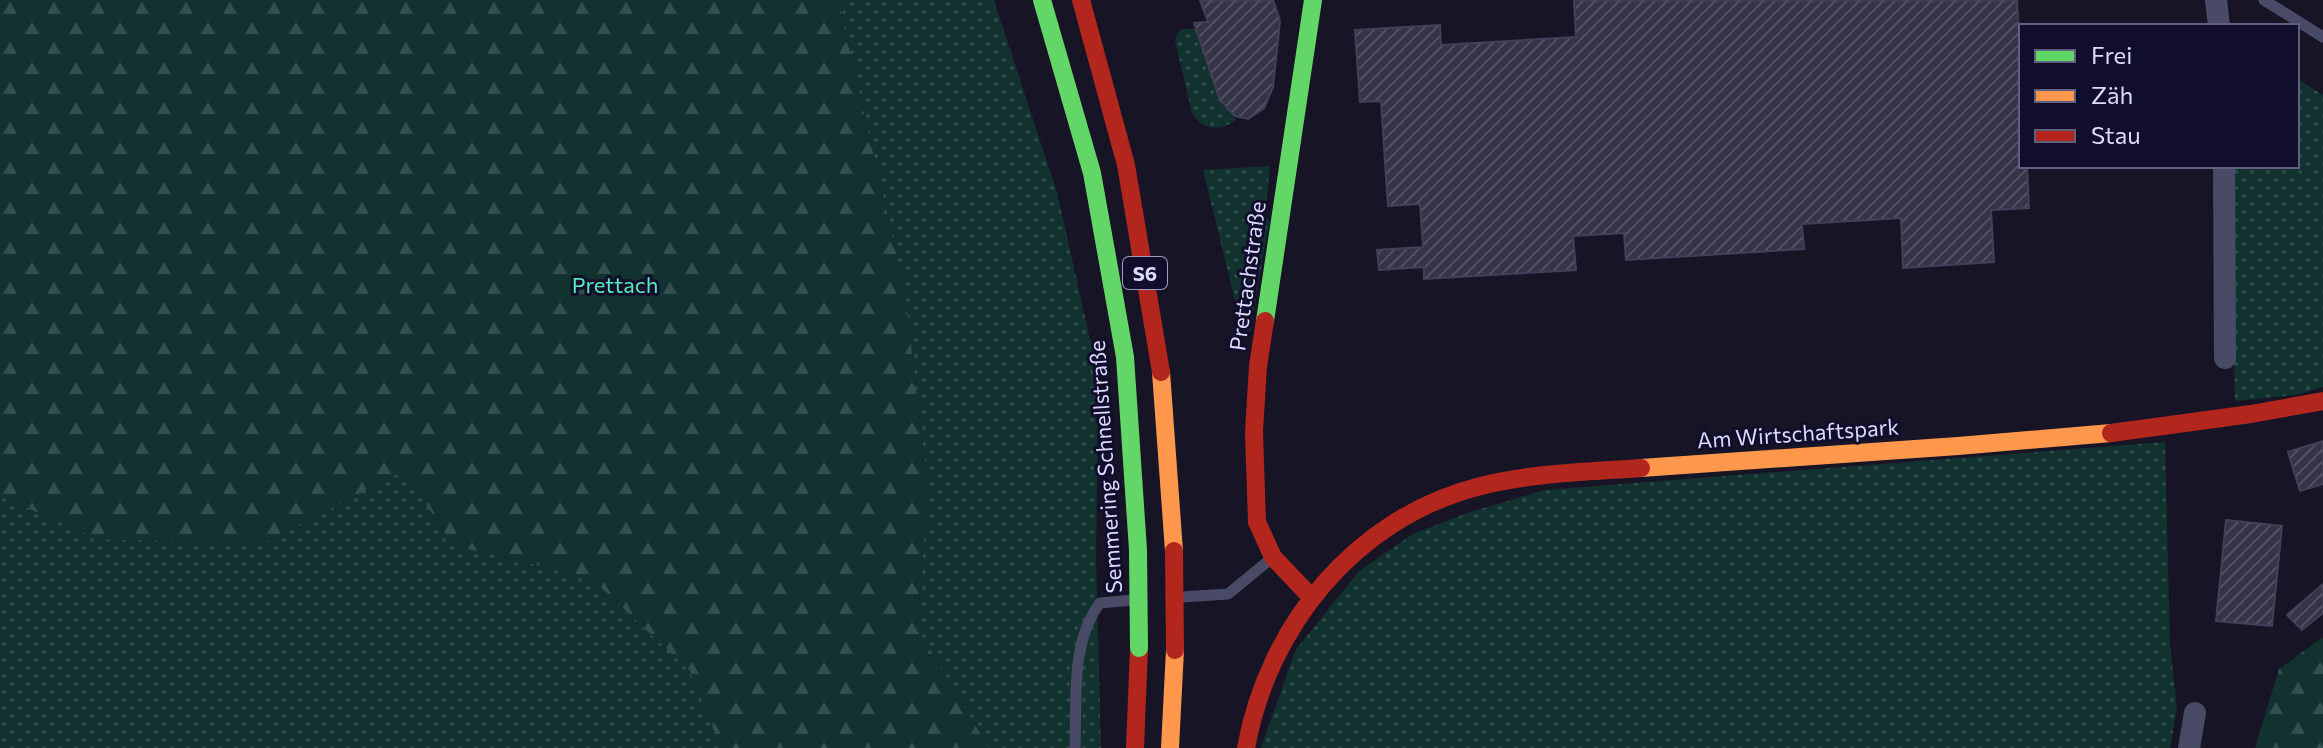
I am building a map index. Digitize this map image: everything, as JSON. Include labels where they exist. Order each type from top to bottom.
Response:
[{"type":"main road","name":"Semmering Schnellstraße","points":[[1042,0],[1092,173],[1125,357],[1138,550],[1139,648],[1135,748]]},
{"type":"main road","name":"S6","points":[[1081,0],[1126,165],[1160,356],[1174,551],[1175,650],[1170,748]]},
{"type":"main road","name":"Prettachstraße","points":[[1311,597],[1273,557],[1257,522],[1254,432],[1258,366],[1313,0]]},
{"type":"main road","name":"Am Wirtschaftspark","points":[[1311,597],[1342,563],[1386,530],[1432,503],[1482,485],[1547,474],[2172,427],[2323,401]]},
{"type":"main road","points":[[1246,748],[1269,670],[1311,597]]},
{"type":"street","points":[[2216,0],[2219,24]]},
{"type":"street","points":[[2224,168],[2225,358]]},
{"type":"street","points":[[2189,748],[2195,713]]},
{"type":"lane","points":[[2264,0],[2323,37]]},
{"type":"lane","points":[[1164,598],[1228,594],[1273,557]]},
{"type":"lane","points":[[1075,748],[1079,662],[1085,629],[1100,603],[1148,599]]},
{"type":"green space","name":"Prettach","points":[[0,0],[838,0],[904,287],[928,488],[917,628],[989,748],[721,748],[690,671],[591,578],[452,545],[405,470],[264,543],[99,539],[0,496]]},
{"type":"green space","points":[[838,0],[994,0],[1057,192],[1098,375],[1096,557],[1101,748],[989,748],[917,628],[928,488],[904,287]]},
{"type":"green space","points":[[1182,29],[1196,29],[1220,100],[1236,120],[1230,124],[1218,128],[1206,126],[1192,113],[1175,41]]},
{"type":"green space","points":[[2299,80],[2323,95],[2323,387],[2297,395],[2235,401],[2230,168],[2299,168]]},
{"type":"green space","points":[[1270,166],[1265,215],[1269,221],[1249,338],[1244,337],[1203,170]]},
{"type":"green space","points":[[2165,442],[2170,645],[2177,708],[2170,748],[1261,748],[1295,651],[1359,571],[1413,534],[1467,513],[1544,490]]},
{"type":"green space","points":[[405,470],[452,545],[591,578],[690,671],[721,748],[0,748],[0,496],[99,539],[264,543]]},
{"type":"green space","points":[[2323,637],[2323,748],[2255,748],[2279,669]]},
{"type":"building","points":[[1200,0],[1273,0],[1280,21],[1273,87],[1264,108],[1248,119],[1235,116],[1220,100],[1194,23],[1208,22]]},
{"type":"building","points":[[1574,0],[2017,0],[2019,168],[2027,168],[2029,208],[1991,210],[1994,262],[1903,268],[1901,218],[1802,224],[1804,249],[1626,260],[1624,233],[1573,236],[1576,270],[1424,279],[1424,267],[1379,270],[1377,250],[1423,247],[1420,204],[1388,206],[1381,101],[1360,102],[1355,30],[1440,25],[1441,45],[1576,37]]},
{"type":"building","points":[[2323,441],[2323,484],[2300,491],[2288,452]]},
{"type":"building","points":[[2226,520],[2282,526],[2272,626],[2216,621]]},
{"type":"building","points":[[2323,584],[2323,613],[2302,630],[2287,615]]},
{"type":"traffic: fast","points":[[1042,0],[1092,173],[1125,357],[1138,550]]},
{"type":"traffic: fast","points":[[1265,321],[1313,0]]},
{"type":"traffic: fast","points":[[1138,550],[1139,648]]},
{"type":"traffic: slow","points":[[1161,372],[1174,551]]},
{"type":"traffic: slow","points":[[1641,468],[2111,433]]},
{"type":"traffic: slow","points":[[1170,748],[1175,650]]},
{"type":"traffic: jam","points":[[1081,0],[1126,165],[1161,372]]},
{"type":"traffic: jam","points":[[1265,321],[1258,366],[1254,432],[1257,522],[1273,557],[1311,597]]},
{"type":"traffic: jam","points":[[2111,433],[2323,401]]},
{"type":"traffic: jam","points":[[1246,748],[1257,703],[1274,660],[1297,620],[1324,584],[1356,551],[1393,524],[1433,502],[1497,482],[1641,468]]},
{"type":"traffic: jam","points":[[1174,551],[1175,650]]},
{"type":"traffic: jam","points":[[1135,748],[1139,648]]}]
